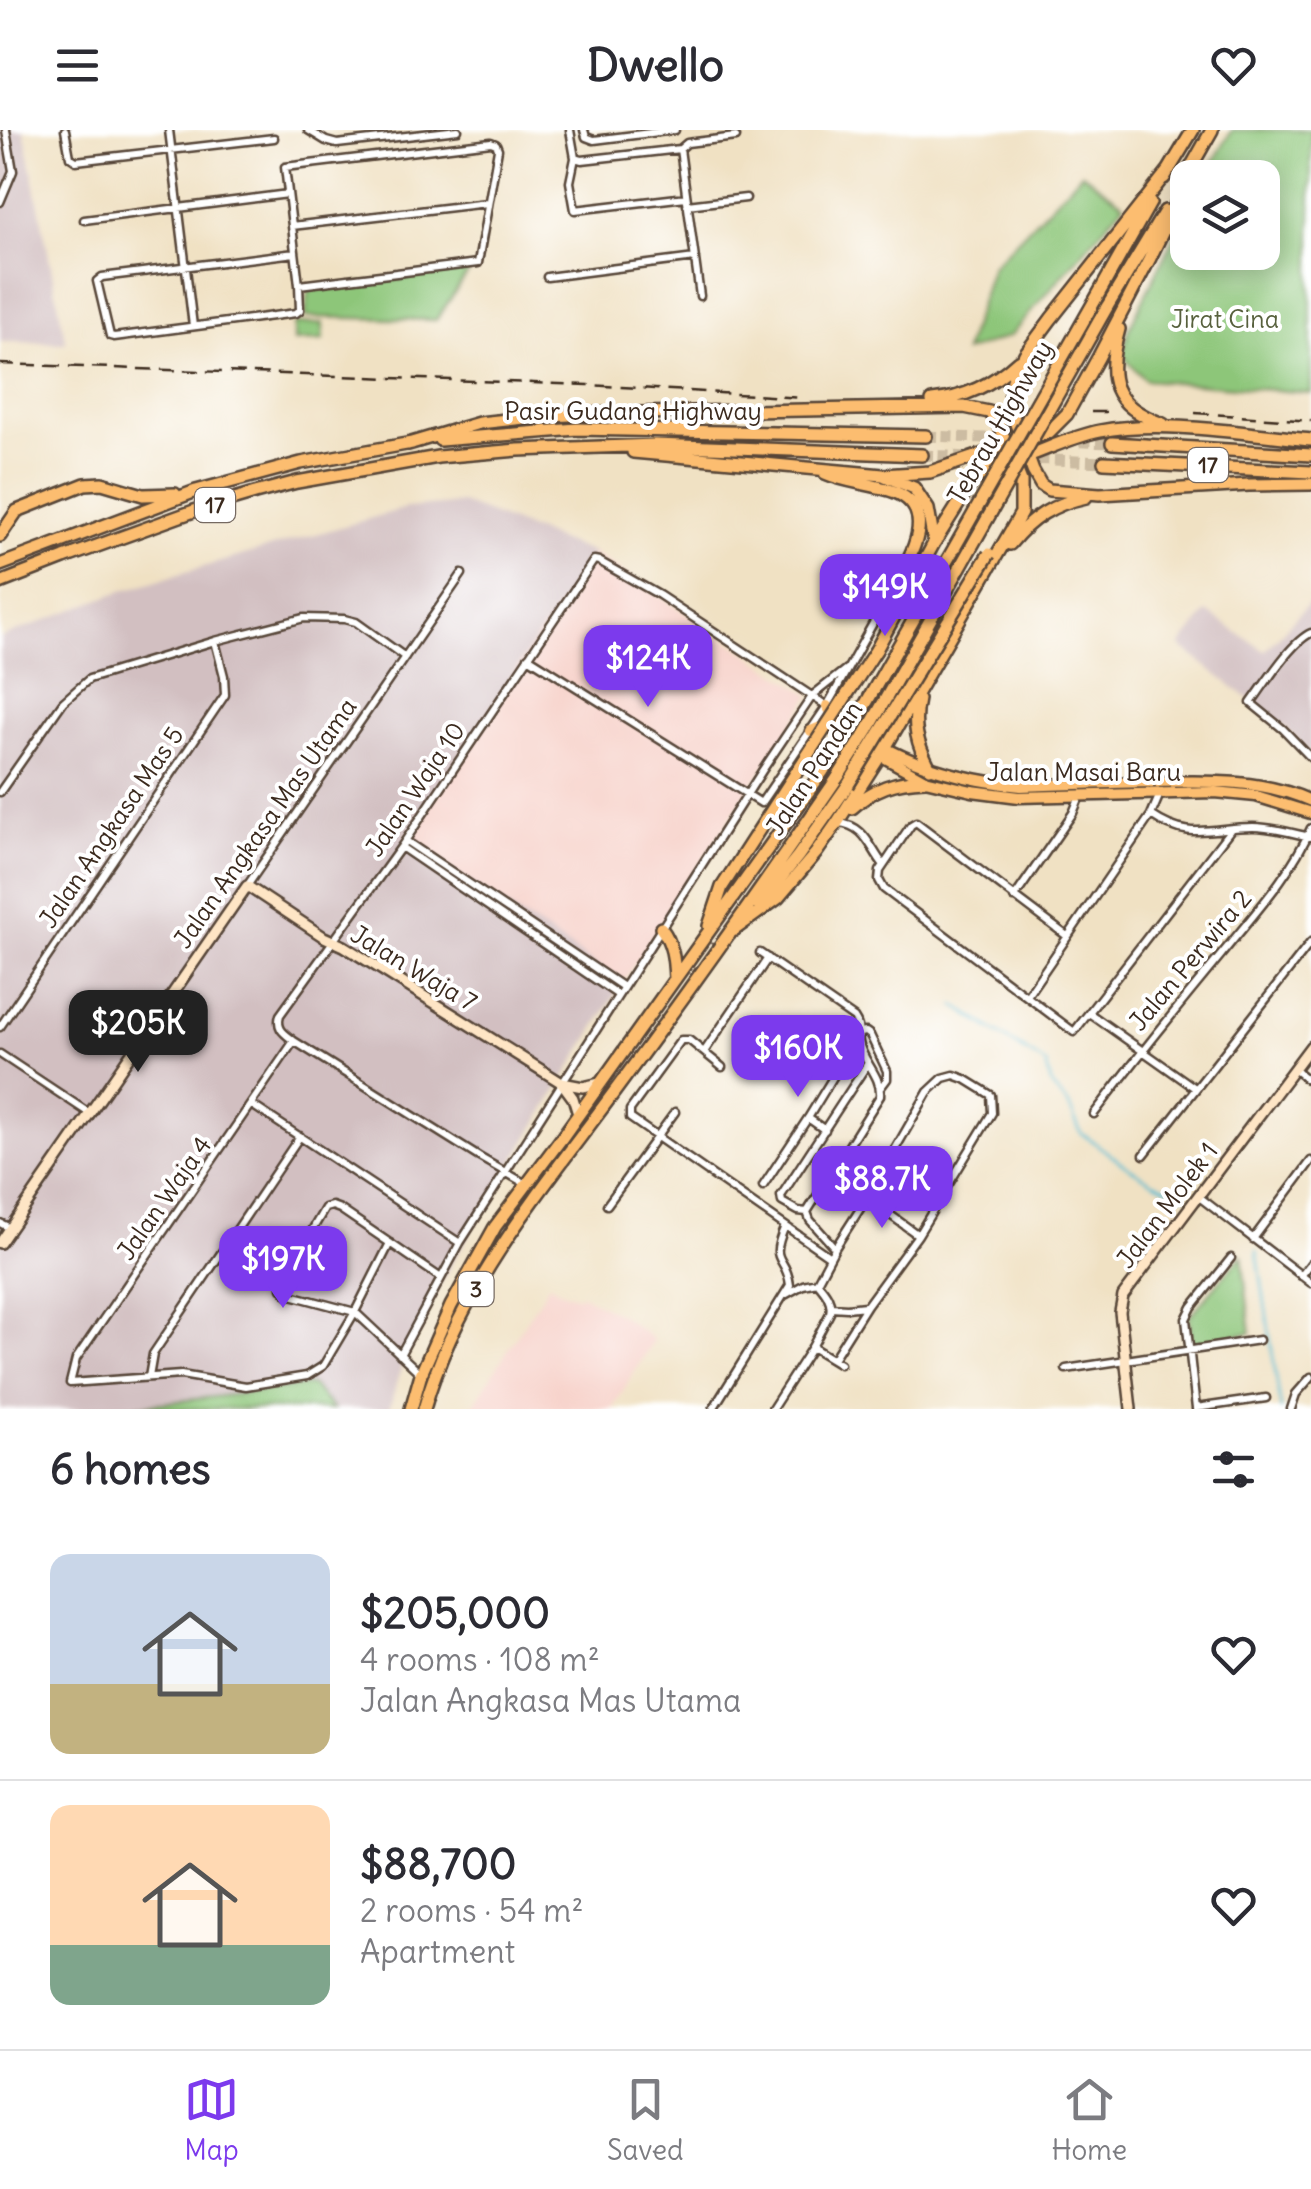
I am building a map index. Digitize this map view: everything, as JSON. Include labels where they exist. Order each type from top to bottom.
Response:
[{"type":"highway","name":"Jalan Pandan","points":[[424,1409],[443,1357],[502,1244],[843,781],[1193,130]]},
{"type":"highway","name":"Jalan Pandan","points":[[1101,304],[1212,130]]},
{"type":"highway","points":[[1196,160],[1202,148]]},
{"type":"highway","points":[[808,409],[952,398],[994,380],[1026,354],[1168,171]]},
{"type":"highway","points":[[578,448],[883,475],[930,472],[1049,432],[1067,414],[1170,215]]},
{"type":"highway","name":"Tebrau Highway","points":[[823,770],[856,721],[1101,304]]},
{"type":"highway","points":[[1125,306],[1111,358],[1115,388],[1143,415],[1182,428]]},
{"type":"highway","points":[[1026,354],[1010,390],[1012,413],[1041,485],[1049,490],[1100,494],[1311,484]]},
{"type":"highway","points":[[408,444],[479,423],[586,414],[964,406],[988,412],[997,420],[1021,481],[1020,504],[921,685],[839,820],[778,898],[731,932]]},
{"type":"highway","points":[[704,939],[722,887],[876,650],[934,543],[976,478],[989,468],[1103,430],[1182,428],[1311,440]]},
{"type":"highway","name":"Pasir Gudang Highway","points":[[0,566],[196,491],[301,464],[408,444],[576,429],[926,436]]},
{"type":"highway","name":"Pasir Gudang Highway","points":[[0,583],[194,512],[297,482],[438,457],[655,444],[922,455]]},
{"type":"highway","name":"17","points":[[1112,444],[1311,455]]},
{"type":"highway","name":"17","points":[[1104,462],[1311,472]]},
{"type":"highway","points":[[812,467],[830,476],[893,491],[913,508],[918,533],[912,554],[892,589]]},
{"type":"highway","points":[[883,475],[914,488],[928,508],[934,543]]},
{"type":"highway","points":[[0,536],[17,511],[85,484],[102,483],[142,495],[196,491]]},
{"type":"highway","points":[[843,781],[990,560],[1038,516],[1055,506],[1100,494]]},
{"type":"highway","points":[[839,820],[878,788],[927,774],[915,737],[914,719],[921,685]]},
{"type":"highway","name":"Jalan Pandan","points":[[411,1409],[450,1306],[495,1227],[823,770]]},
{"type":"highway","points":[[662,928],[674,953],[676,979]]},
{"type":"main road","name":"Jalan Masai Baru","points":[[829,701],[836,721],[882,752]]},
{"type":"main road","name":"Jalan Masai Baru","points":[[811,731],[826,725],[927,774],[995,796],[1214,792],[1256,796],[1311,813]]},
{"type":"main road","name":"Jalan Masai Baru","points":[[927,774],[1021,786],[1219,781],[1257,784],[1311,801]]},
{"type":"street","points":[[0,202],[13,171],[6,130]]},
{"type":"street","points":[[169,130],[193,326]]},
{"type":"street","points":[[308,130],[326,141],[343,144],[458,130]]},
{"type":"street","points":[[570,130],[575,158],[570,182],[573,208],[746,198]]},
{"type":"street","points":[[584,130],[586,137],[594,140],[675,130]]},
{"type":"street","points":[[65,131],[70,158],[76,161],[274,138]]},
{"type":"street","points":[[575,158],[680,148],[688,143],[736,137]]},
{"type":"street","points":[[295,252],[102,277],[98,281],[112,337],[296,314],[301,305],[299,285],[285,167],[496,144],[477,264],[299,285]]},
{"type":"street","points":[[680,148],[700,296]]},
{"type":"street","points":[[84,220],[288,194]]},
{"type":"street","points":[[292,226],[487,202]]},
{"type":"street","points":[[547,277],[694,258]]},
{"type":"street","name":"Jalan Waja 10","points":[[332,942],[403,844],[594,560],[659,595],[813,695]]},
{"type":"street","name":"Jalan Angkasa Mas Utama","points":[[0,1243],[5,1225],[89,1113],[462,574]]},
{"type":"street","points":[[528,658],[746,796],[764,803],[829,701],[892,589]]},
{"type":"street","points":[[0,792],[63,702],[89,679],[304,618],[356,622],[404,657]]},
{"type":"street","points":[[1311,634],[1296,644],[1251,702],[1311,758]]},
{"type":"street","name":"Jalan Angkasa Mas 5","points":[[0,1027],[225,694],[215,641]]},
{"type":"street","points":[[400,1355],[460,1243],[746,796],[813,695],[846,669]]},
{"type":"street","points":[[824,686],[830,688],[829,701]]},
{"type":"street","points":[[813,695],[829,701]]},
{"type":"street","points":[[1027,996],[1151,815],[1160,794]]},
{"type":"street","points":[[1014,898],[1074,812],[1080,796]]},
{"type":"street","points":[[1151,815],[1172,829],[1185,831],[1256,827],[1310,834]]},
{"type":"street","points":[[839,820],[867,837],[882,868]]},
{"type":"street","points":[[1067,936],[916,822],[882,868],[880,883],[887,891],[1074,1032],[1231,829]]},
{"type":"street","name":"Jalan Perwira 2","points":[[1094,1114],[1141,1050],[1274,891],[1310,834]]},
{"type":"street","points":[[403,844],[623,987]]},
{"type":"street","points":[[403,844],[618,995]]},
{"type":"street","name":"Jalan Waja 7","points":[[246,886],[562,1083]]},
{"type":"street","points":[[332,942],[280,1016],[280,1031],[526,1184]]},
{"type":"street","points":[[1144,1155],[1311,942]]},
{"type":"street","points":[[760,953],[854,1018],[859,1024],[859,1042],[881,1087],[880,1096],[807,1212]]},
{"type":"street","points":[[704,1053],[768,958]]},
{"type":"street","points":[[1090,1013],[1195,1088]]},
{"type":"street","points":[[860,1032],[870,1034],[887,1071],[888,1079],[881,1087]]},
{"type":"street","points":[[763,1186],[860,1032]]},
{"type":"street","points":[[722,1067],[689,1040],[681,1040],[630,1110],[630,1118],[830,1257]]},
{"type":"street","name":"Jalan Waja 4","points":[[149,1377],[70,1382],[76,1359],[294,1041]]},
{"type":"street","name":"Jalan Molek 1","points":[[1129,1409],[1120,1312],[1123,1296],[1311,1046]]},
{"type":"street","points":[[0,1054],[89,1113]]},
{"type":"street","points":[[807,1212],[782,1202],[781,1196],[869,1062]]},
{"type":"street","points":[[1294,1070],[1311,1083]]},
{"type":"street","points":[[812,1346],[836,1361],[866,1305],[918,1235],[992,1113],[992,1095],[954,1075],[928,1092],[818,1282]]},
{"type":"street","points":[[562,1083],[582,1088],[600,1082]]},
{"type":"street","points":[[562,1083],[578,1114]]},
{"type":"street","points":[[252,1105],[460,1243]]},
{"type":"street","points":[[607,1205],[675,1112]]},
{"type":"street","points":[[808,1118],[826,1130]]},
{"type":"street","points":[[300,1136],[153,1354],[149,1377],[181,1375],[246,1386],[308,1376],[323,1366],[390,1243]]},
{"type":"street","points":[[892,1155],[945,1190]]},
{"type":"street","points":[[1252,1238],[1311,1161]]},
{"type":"street","points":[[1198,1196],[1311,1283]]},
{"type":"street","points":[[867,1198],[918,1235]]},
{"type":"street","points":[[422,1374],[355,1312],[288,1294],[282,1288],[283,1280],[326,1208],[332,1206],[441,1278]]},
{"type":"street","points":[[807,1212],[836,1248]]},
{"type":"street","points":[[713,1409],[790,1285],[776,1247],[785,1226]]},
{"type":"street","points":[[1231,1258],[1188,1314],[1188,1350],[1196,1408],[1266,1398]]},
{"type":"street","points":[[1301,1276],[1311,1264]]},
{"type":"street","points":[[785,1295],[818,1282]]},
{"type":"street","points":[[772,1409],[812,1346],[831,1307],[818,1282]]},
{"type":"street","points":[[831,1307],[866,1305]]},
{"type":"street","points":[[1066,1369],[1259,1340]]},
{"type":"street","points":[[1291,1409],[1293,1399],[1311,1377]]},
{"type":"shaded area","points":[[0,130],[24,130],[66,343],[0,342]]},
{"type":"shaded area","points":[[462,503],[593,553],[404,839],[623,982],[450,1266],[407,1348],[389,1409],[333,1409],[310,1385],[114,1409],[0,1409],[0,638],[124,590],[406,508]]},
{"type":"shaded area","points":[[593,553],[811,695],[623,982],[404,840]]},
{"type":"shaded area","points":[[1311,601],[1311,754],[1285,727],[1180,646],[1207,612],[1265,651]]},
{"type":"shaded area","points":[[549,1284],[582,1295],[618,1314],[653,1340],[612,1409],[471,1409]]},
{"type":"green space","name":"Jirat Cina","points":[[1232,130],[1311,130],[1311,393],[1145,380],[1123,356],[1128,331],[1170,245],[1170,270],[1280,270],[1280,160],[1215,160]]},
{"type":"green space","points":[[1082,173],[1124,204],[1010,336],[964,352],[992,266]]},
{"type":"green space","points":[[470,270],[436,320],[305,317],[309,290]]},
{"type":"green space","points":[[323,323],[324,340],[294,341],[294,324]]},
{"type":"green space","points":[[1242,1255],[1251,1333],[1192,1343],[1189,1317]]},
{"type":"green space","points":[[311,1385],[333,1409],[114,1409]]},
{"type":"waterway","points":[[955,1006],[1046,1064],[1052,1087],[1068,1104],[1081,1133],[1153,1182],[1186,1196]]},
{"type":"waterway","points":[[1257,1251],[1281,1409]]},
{"type":"tunnel","points":[[926,436],[1012,439]]},
{"type":"tunnel","points":[[1030,440],[1112,443]]},
{"type":"tunnel","points":[[922,455],[1104,462]]},
{"type":"railway","points":[[0,364],[589,385],[803,398]]},
{"type":"railway","points":[[1091,412],[1113,412]]},
{"type":"railway","points":[[1195,413],[1311,421]]}]
